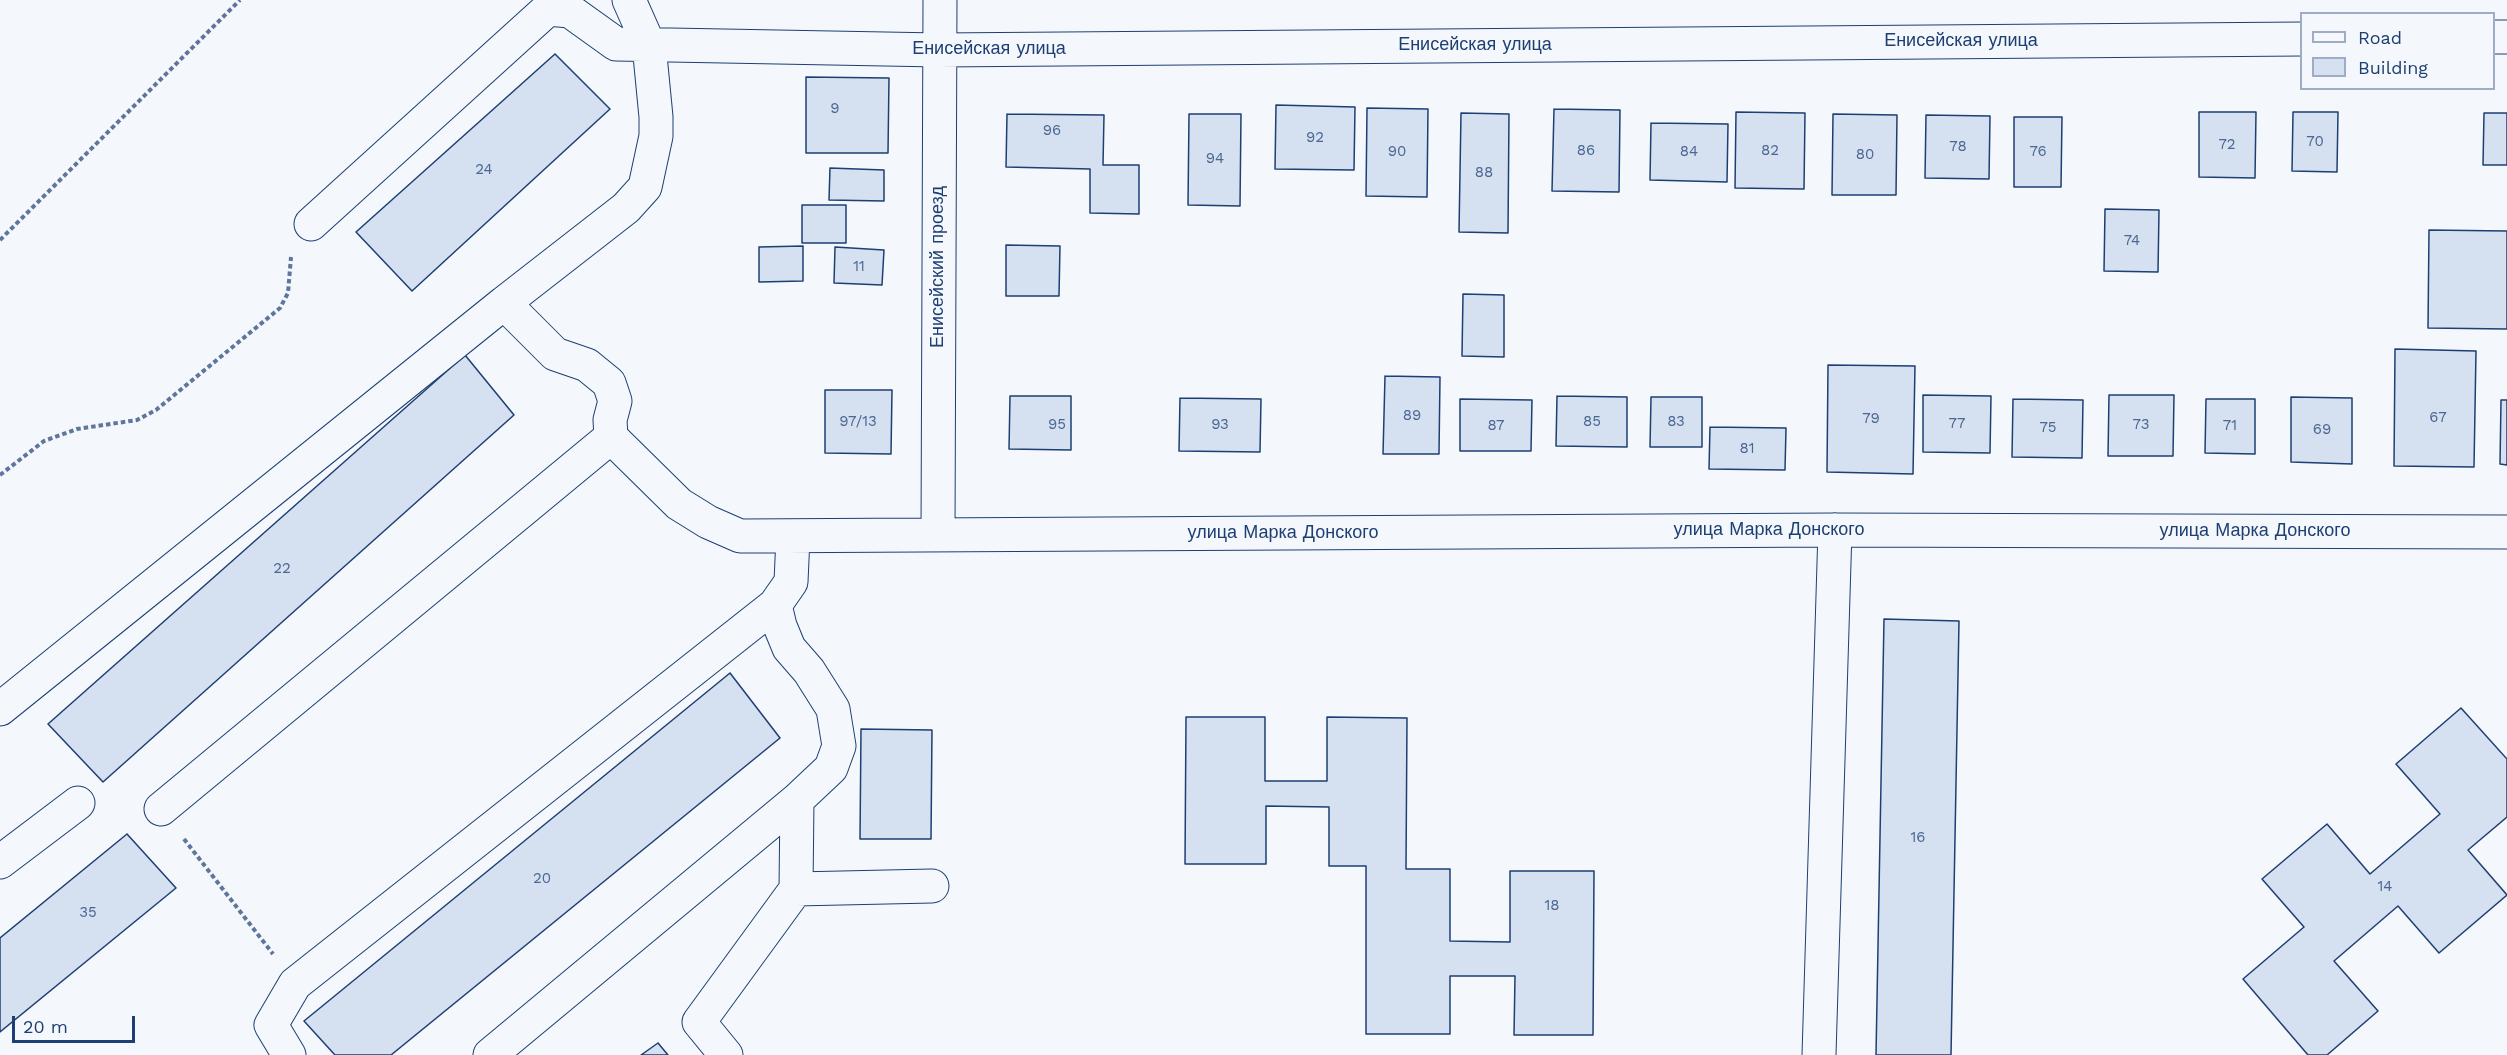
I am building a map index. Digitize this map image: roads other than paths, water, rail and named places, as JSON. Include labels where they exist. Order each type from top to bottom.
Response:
[{"type":"street","points":[[0,709],[504,303],[610,222],[645,187],[656,136],[649,45],[630,0]]},
{"type":"street","name":"Енисейский проезд","points":[[938,534],[940,0]]},
{"type":"street","name":"Енисейская улица","points":[[311,224],[548,9],[570,11],[616,44],[939,50],[2300,39]]},
{"type":"street","points":[[162,809],[611,437],[610,420],[615,401],[609,383],[587,365],[555,354],[504,303]]},
{"type":"street","name":"улица Марка Донского","points":[[611,437],[679,504],[708,522],[740,536],[1835,530],[2507,532]]},
{"type":"street","points":[[1819,1055],[1835,530]]},
{"type":"street","points":[[289,1055],[271,1025],[295,984],[775,605],[791,582],[793,537]]},
{"type":"street","points":[[490,1055],[797,800],[831,768],[839,746],[833,709],[809,671],[789,648],[775,605]]},
{"type":"street","points":[[726,1055],[699,1022],[796,889],[797,800]]},
{"type":"street","points":[[0,862],[78,803]]},
{"type":"street","points":[[796,889],[932,885]]}]
